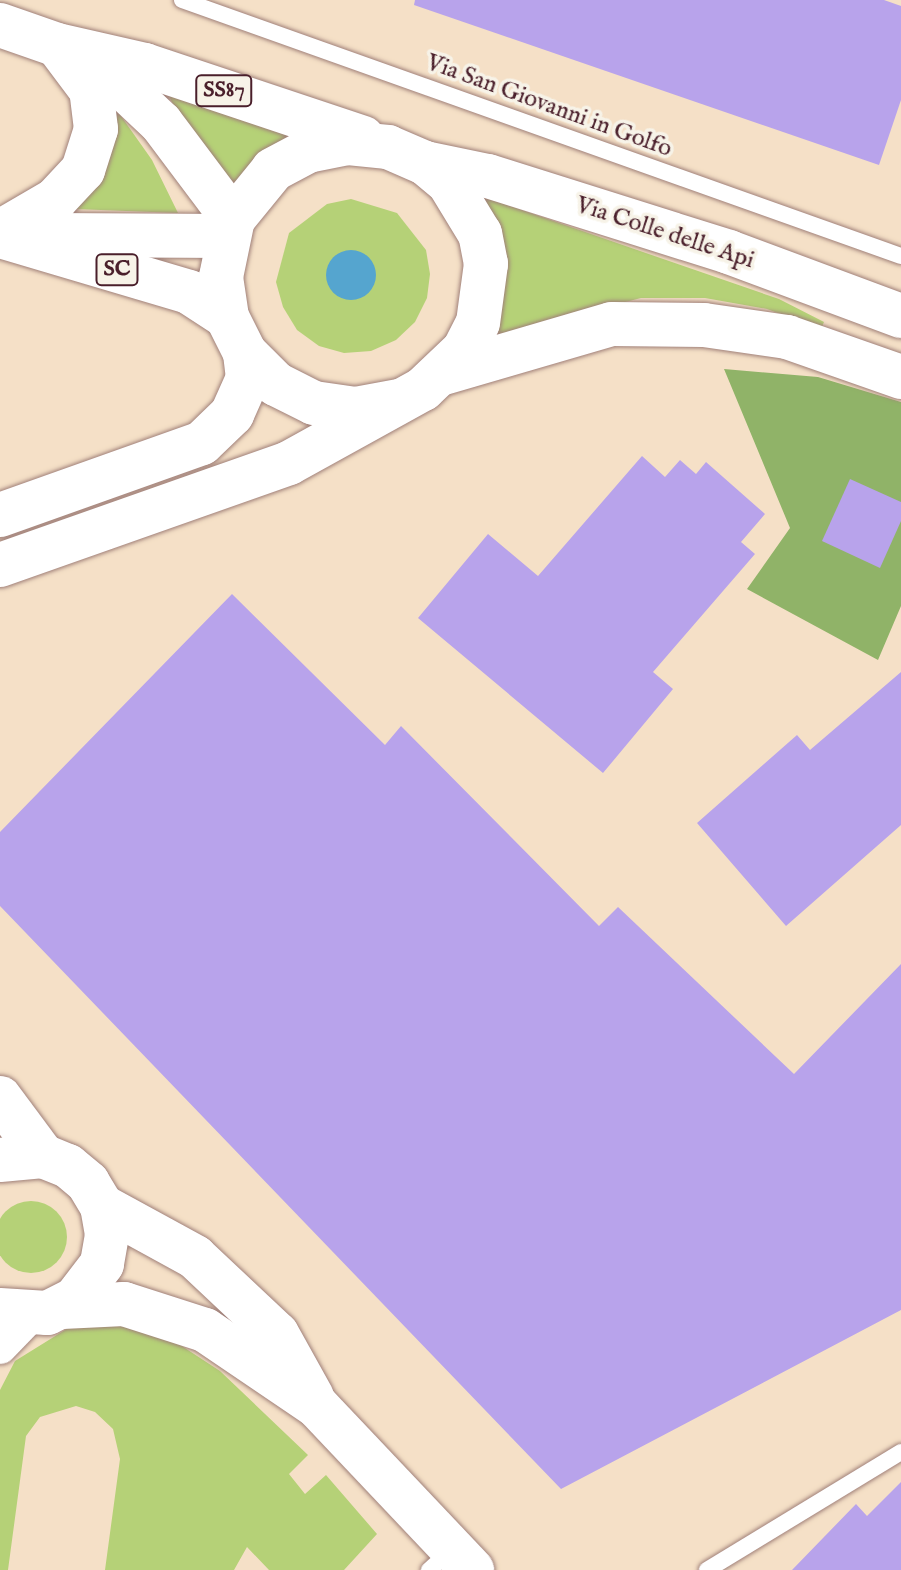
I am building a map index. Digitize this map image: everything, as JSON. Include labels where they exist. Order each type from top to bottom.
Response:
[{"type":"main road","name":"SS87","points":[[0,25],[57,45],[145,65],[407,155]]},
{"type":"main road","name":"SS87","points":[[57,45],[112,77],[161,123],[230,228]]},
{"type":"main road","points":[[0,234],[55,200],[83,170],[96,129],[91,90],[57,45]]},
{"type":"main road","points":[[0,515],[202,443],[232,414],[248,378],[221,277],[230,228],[273,170],[308,151],[348,143],[407,155],[467,206],[486,264],[478,323],[444,373]]},
{"type":"main road","name":"Via Colle delle Api","points":[[407,155],[488,176],[878,300]]},
{"type":"main road","name":"SC","points":[[0,234],[230,228]]},
{"type":"main road","name":"SC","points":[[0,234],[189,292],[236,335]]},
{"type":"main road","points":[[0,565],[289,463],[444,373],[612,324],[658,325],[787,337],[901,377]]},
{"type":"main road","points":[[236,335],[276,384],[314,403],[356,409],[399,401]]},
{"type":"main road","points":[[0,1098],[43,1156]]},
{"type":"main road","points":[[0,1160],[43,1156],[68,1166],[88,1183],[102,1206],[107,1235],[102,1264],[86,1289],[31,1310]]},
{"type":"main road","points":[[102,1206],[195,1257],[277,1334],[317,1406],[451,1563]]},
{"type":"main road","points":[[31,1310],[124,1304],[205,1330],[317,1406]]},
{"type":"street","points":[[0,1347],[31,1310]]},
{"type":"lane","name":"Via San Giovanni in Golfo","points":[[182,0],[901,256]]},
{"type":"lane","points":[[707,1570],[901,1452]]},
{"type":"green space","points":[[168,94],[297,134],[222,202]]},
{"type":"green space","points":[[116,109],[152,160],[178,213],[75,209],[116,128]]},
{"type":"green space","points":[[478,195],[779,299],[824,322],[821,329],[767,309],[705,298],[641,298],[486,338]]},
{"type":"green space","points":[[351,199],[397,213],[426,250],[430,274],[427,298],[415,322],[396,340],[371,351],[344,353],[319,346],[297,330],[283,307],[276,282],[289,233],[327,204]]},
{"type":"green space","points":[[724,369],[818,377],[901,402],[901,606],[878,660],[747,589],[790,528]]},
{"type":"green space","points":[[38,1201],[57,1211],[65,1223],[65,1251],[57,1263],[45,1271],[24,1273],[5,1263],[-3,1251],[-5,1230],[5,1211],[17,1203]]},
{"type":"green space","points":[[116,1323],[162,1333],[220,1371],[308,1455],[289,1474],[305,1494],[326,1475],[377,1534],[344,1570],[269,1570],[247,1547],[234,1570],[105,1570],[120,1459],[113,1429],[95,1412],[76,1406],[40,1417],[26,1436],[8,1570],[0,1570],[0,1390],[15,1361],[73,1325]]},
{"type":"water","points":[[351,250],[369,257],[376,275],[369,293],[351,300],[333,293],[326,275],[333,257]]},
{"type":"building","points":[[415,0],[884,0],[901,6],[901,100],[879,165],[414,5]]},
{"type":"building","points":[[642,456],[665,477],[680,460],[696,474],[706,462],[765,514],[741,542],[755,554],[653,672],[673,689],[603,773],[418,618],[488,534],[538,576]]},
{"type":"building","points":[[850,479],[901,502],[901,521],[880,568],[822,541]]},
{"type":"building","points":[[232,594],[385,745],[401,726],[599,926],[618,907],[794,1074],[901,964],[901,1310],[561,1489],[0,906],[0,832]]},
{"type":"building","points":[[901,672],[901,825],[786,926],[697,823],[797,735],[810,750]]},
{"type":"building","points":[[901,1482],[901,1570],[792,1570],[856,1504],[867,1516]]}]
